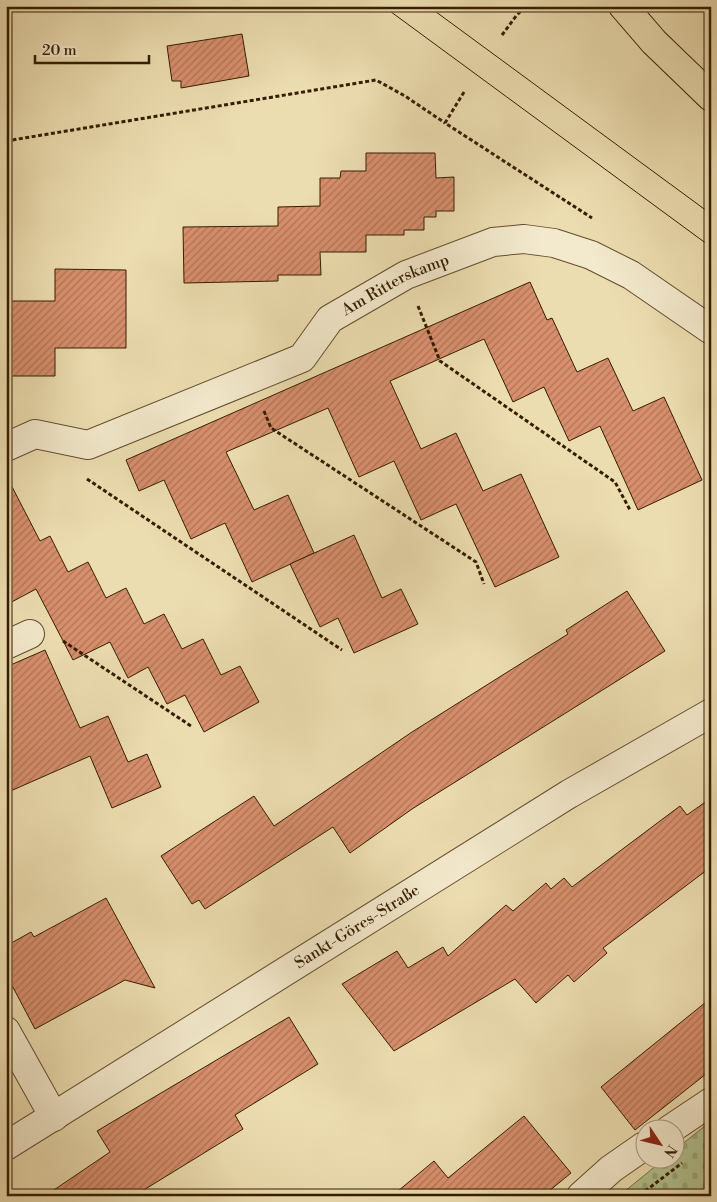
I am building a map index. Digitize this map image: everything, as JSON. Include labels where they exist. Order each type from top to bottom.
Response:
[{"type":"main road","points":[[623,6],[654,42],[711,97]]},
{"type":"street","name":"Am Ritterskamp","points":[[6,447],[35,434],[88,445],[302,358],[330,319],[406,275],[493,242],[524,239],[554,244],[591,255],[631,275],[711,330]]},
{"type":"street","name":"Sankt-Göres-Straße","points":[[6,1146],[569,794],[711,713]]},
{"type":"street","points":[[6,1031],[54,1117]]},
{"type":"street","points":[[684,1120],[711,1102]]},
{"type":"street","points":[[581,1196],[611,1168],[634,1153]]},
{"type":"path","points":[[502,35],[526,6]]},
{"type":"path","points":[[6,141],[376,80],[405,96],[600,223]]},
{"type":"path","points":[[445,122],[464,92]]},
{"type":"path","points":[[406,275],[440,362],[616,482],[630,510]]},
{"type":"path","points":[[249,378],[271,428],[476,562],[484,584]]},
{"type":"path","points":[[71,442],[88,482],[342,650]]},
{"type":"path","points":[[30,638],[191,726]]},
{"type":"path","points":[[640,1195],[685,1160]]},
{"type":"green space","points":[[711,1121],[711,1196],[619,1196],[651,1170],[684,1170],[684,1143]]},
{"type":"building","points":[[242,34],[249,76],[181,88],[181,81],[172,81],[167,46]]},
{"type":"building","points":[[366,153],[435,153],[436,178],[454,177],[454,211],[436,211],[436,217],[424,217],[424,230],[404,230],[404,235],[366,235],[366,252],[320,252],[321,275],[278,275],[278,281],[184,283],[183,227],[278,226],[278,207],[320,206],[320,178],[340,178],[341,171],[366,171]]},
{"type":"building","points":[[55,269],[126,270],[126,348],[55,348],[55,376],[6,376],[8,301],[55,301]]},
{"type":"building","points":[[530,282],[547,320],[552,318],[577,372],[608,358],[633,411],[664,397],[702,480],[638,510],[600,426],[569,441],[544,387],[513,402],[484,339],[390,381],[421,449],[456,433],[483,491],[521,474],[559,557],[495,587],[456,504],[421,520],[394,461],[359,477],[328,408],[226,452],[254,510],[288,495],[314,553],[252,582],[225,523],[191,539],[164,480],[139,491],[126,460]]},
{"type":"building","points":[[6,475],[40,541],[50,536],[68,572],[88,562],[106,598],[126,588],[144,624],[164,614],[182,649],[203,639],[221,675],[240,666],[259,702],[204,732],[185,695],[167,704],[148,667],[128,678],[110,642],[73,660],[36,589],[6,605]]},
{"type":"building","points":[[354,535],[382,598],[401,589],[418,624],[354,653],[338,618],[320,627],[290,564]]},
{"type":"building","points":[[627,591],[665,651],[412,809],[350,853],[333,827],[205,909],[199,900],[192,904],[161,856],[254,796],[274,826],[412,732],[568,634],[566,630]]},
{"type":"building","points":[[45,650],[80,728],[108,716],[128,762],[147,754],[161,787],[112,808],[90,756],[6,793],[6,667]]},
{"type":"building","points":[[711,798],[711,867],[603,948],[607,953],[574,982],[568,975],[536,1003],[515,979],[394,1051],[342,984],[397,951],[408,968],[443,947],[448,956],[506,905],[513,911],[546,883],[551,889],[564,878],[572,887],[680,806],[687,815]]},
{"type":"building","points":[[106,898],[155,988],[125,980],[35,1029],[6,974],[6,946],[31,932],[34,937]]},
{"type":"building","points":[[711,998],[711,1070],[648,1120],[634,1120],[634,1129],[601,1087]]},
{"type":"building","points":[[289,1017],[318,1064],[235,1115],[243,1129],[134,1196],[45,1196],[110,1152],[97,1131]]},
{"type":"building","points":[[524,1116],[571,1173],[543,1196],[392,1196],[434,1161],[448,1178]]},
{"type":"tram line","points":[[383,6],[711,247]]},
{"type":"tram line","points":[[428,6],[711,214]]}]
